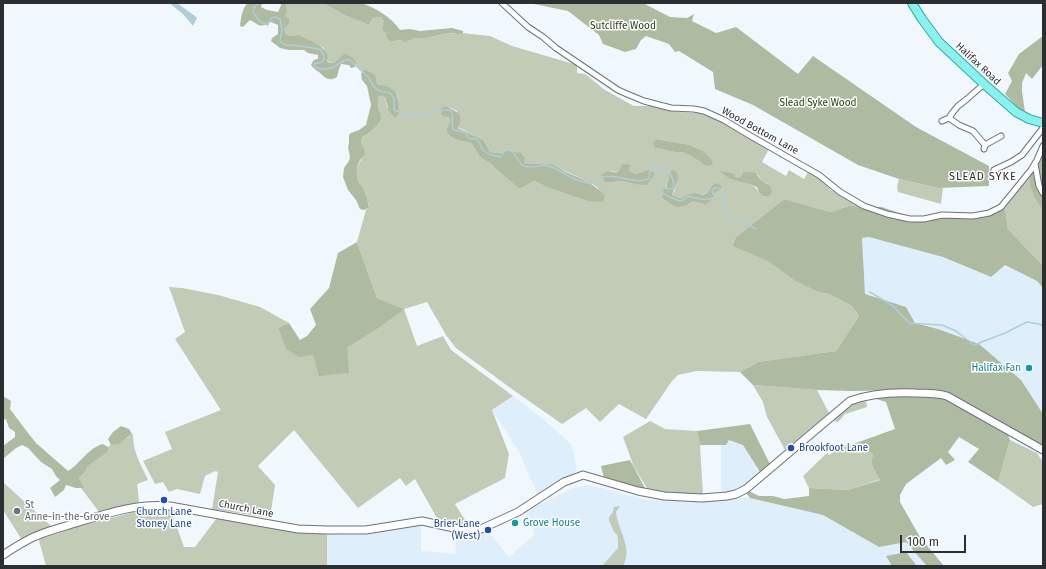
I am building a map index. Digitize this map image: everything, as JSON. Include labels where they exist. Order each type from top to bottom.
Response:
[{"type":"main road","name":"Halifax Road","points":[[912,3],[922,20],[939,42],[984,84],[1016,112],[1029,119],[1043,123]]},
{"type":"street","name":"Wood Bottom Lane","points":[[502,3],[528,27],[618,90],[644,101],[671,108],[704,111],[724,120],[803,166],[840,192],[864,206],[887,214],[910,219],[924,219],[942,215],[974,216],[989,213],[1001,208],[1035,163]]},
{"type":"street","points":[[942,121],[950,118],[958,106],[984,84]]},
{"type":"street","points":[[950,118],[959,126],[973,131],[984,147],[1001,136]]},
{"type":"street","points":[[994,170],[1022,155],[1043,128]]},
{"type":"street","points":[[1043,146],[1035,163],[1039,186],[1043,193]]},
{"type":"street","name":"Church Lane","points":[[3,555],[41,534],[113,512],[143,506],[170,506],[298,529],[366,530],[422,521],[472,532],[481,530],[518,512],[564,482],[583,475],[664,496],[702,498],[727,496],[736,494],[746,489],[841,407],[850,401],[861,396],[893,392],[938,394],[947,396],[1043,450]]},
{"type":"shaded area","points":[[169,3],[177,3],[195,16],[197,18],[193,26],[183,14]]},
{"type":"shaded area","points":[[869,236],[943,257],[990,277],[1005,265],[1037,281],[1043,288],[1043,414],[979,344],[915,322],[906,307],[865,294],[862,238]]},
{"type":"shaded area","points":[[513,396],[544,420],[571,444],[577,467],[573,476],[538,496],[519,452],[492,410]]},
{"type":"shaded area","points":[[729,440],[743,445],[760,472],[738,490],[721,495],[721,445],[726,445]]},
{"type":"shaded area","points":[[589,485],[647,500],[750,498],[823,515],[879,547],[906,541],[927,566],[917,566],[906,552],[886,556],[892,566],[327,566],[327,534],[361,535],[421,524],[421,551],[456,554],[455,535],[469,535],[487,530],[509,557],[535,534],[525,511],[573,488]]},
{"type":"green space","points":[[248,3],[262,3],[261,7],[278,12],[282,3],[287,3],[287,11],[285,16],[289,19],[289,23],[284,29],[286,34],[292,36],[299,35],[323,48],[328,56],[327,61],[330,63],[334,63],[344,54],[349,56],[355,60],[355,67],[351,68],[349,65],[341,64],[337,77],[332,79],[325,78],[311,65],[314,60],[318,59],[318,55],[308,53],[304,50],[289,50],[280,48],[271,41],[272,38],[278,34],[278,25],[271,22],[260,26],[250,20],[243,27],[240,26],[243,10]]},
{"type":"green space","points":[[287,3],[323,3],[344,15],[369,25],[372,19],[377,17],[382,18],[391,42],[400,40],[405,43],[414,38],[426,38],[449,33],[490,36],[512,46],[577,65],[577,73],[585,74],[605,90],[634,106],[651,106],[678,112],[700,113],[718,119],[769,149],[762,162],[786,176],[789,170],[804,179],[808,172],[820,179],[832,191],[862,207],[848,206],[831,212],[784,199],[736,237],[732,246],[767,261],[795,281],[818,292],[829,294],[852,306],[859,316],[836,351],[758,362],[740,372],[696,371],[678,375],[672,381],[646,419],[619,404],[600,422],[586,408],[562,424],[456,348],[446,335],[427,302],[404,309],[417,346],[443,336],[451,350],[513,396],[492,410],[509,454],[505,478],[455,504],[470,528],[454,528],[438,520],[415,479],[406,486],[400,478],[358,508],[294,430],[258,466],[275,485],[270,518],[212,509],[218,472],[215,471],[205,476],[200,494],[177,489],[169,492],[163,482],[155,484],[143,461],[172,449],[165,432],[221,410],[175,339],[185,332],[169,287],[218,295],[260,307],[289,323],[278,328],[286,349],[347,348],[379,328],[403,309],[377,298],[357,242],[366,210],[369,208],[366,195],[359,184],[356,175],[358,165],[364,156],[361,140],[382,119],[378,107],[378,97],[385,97],[387,107],[399,110],[397,94],[391,88],[377,84],[371,73],[363,70],[362,72],[356,65],[340,58],[334,63],[331,63],[326,58],[324,48],[306,40],[289,36],[284,29],[286,26],[285,16]],"holes":[[[447,106],[457,111],[458,127],[482,140],[490,152],[520,152],[524,163],[549,164],[597,187],[603,201],[587,201],[549,188],[534,181],[527,185],[517,187],[491,164],[480,157],[471,143],[457,140],[448,134],[446,131],[450,118],[442,116]],[[657,139],[690,145],[703,151],[702,163],[682,152],[655,148]],[[629,170],[635,174],[648,170],[634,184],[621,181],[613,182],[610,171],[617,172]],[[733,174],[736,178],[758,175],[762,181],[770,185],[759,192],[754,186],[742,181],[730,179]],[[669,176],[675,190],[672,195],[680,198],[688,194],[695,193],[702,195],[708,192],[712,185],[715,192],[714,195],[693,201],[687,205],[662,200]]]},
{"type":"green space","points":[[323,3],[361,3],[383,14],[400,30],[410,29],[420,31],[452,28],[463,31],[463,33],[449,33],[426,38],[414,38],[405,43],[400,40],[391,42],[387,38],[386,32],[382,30],[384,22],[382,18],[377,17],[372,19],[369,25],[344,15]]},
{"type":"green space","name":"Slead Syke Wood","points":[[529,3],[643,3],[670,17],[687,18],[694,14],[692,21],[716,33],[736,27],[798,74],[813,56],[916,127],[989,166],[989,186],[938,188],[899,179],[858,165],[753,105],[715,89],[713,72],[679,51],[675,52],[669,44],[646,36],[641,40],[636,49],[625,52],[603,44],[599,35],[568,11]]},
{"type":"green space","points":[[1043,36],[1043,65],[1032,79],[1026,73],[1022,83],[1025,112],[1018,108],[1005,94],[1012,81],[1008,73],[1019,54]]},
{"type":"green space","points":[[363,70],[375,75],[377,84],[389,87],[395,91],[399,104],[398,114],[394,117],[389,111],[385,97],[378,97],[378,107],[382,119],[373,130],[361,140],[365,154],[360,160],[357,173],[358,181],[366,194],[369,208],[364,210],[360,209],[356,200],[348,190],[343,177],[344,168],[350,157],[348,147],[349,135],[366,125],[371,105],[367,86],[362,80],[361,74]]},
{"type":"green space","points":[[447,106],[459,114],[460,123],[458,128],[483,140],[490,152],[520,152],[525,158],[524,163],[546,163],[554,165],[597,188],[605,196],[603,202],[587,201],[549,188],[534,181],[520,188],[517,187],[491,164],[480,157],[471,143],[457,140],[448,134],[446,131],[450,118],[442,116],[441,108]]},
{"type":"green space","points":[[657,139],[690,145],[703,151],[713,163],[707,166],[682,152],[655,148],[653,143]]},
{"type":"green space","points":[[1043,152],[1043,211],[1034,197],[1030,184],[1030,175],[1039,162]]},
{"type":"green space","points":[[622,164],[630,165],[629,170],[635,174],[648,170],[655,173],[647,185],[621,181],[605,182],[601,175],[606,172],[619,171]]},
{"type":"green space","points":[[672,170],[677,172],[678,178],[672,195],[680,198],[688,194],[695,193],[703,195],[708,192],[712,185],[718,183],[722,187],[715,192],[715,197],[706,204],[693,201],[687,205],[677,207],[662,199],[662,191],[666,188]]},
{"type":"green space","points":[[720,171],[734,174],[736,178],[740,178],[744,172],[754,173],[762,181],[770,185],[772,192],[769,196],[763,196],[757,187],[730,179]]},
{"type":"green space","points":[[1030,175],[1034,197],[1043,211],[1043,266],[1008,229],[1005,208],[1010,198]]},
{"type":"green space","points":[[899,179],[943,188],[941,204],[898,192],[897,187]]},
{"type":"green space","points":[[784,199],[831,212],[848,206],[882,207],[910,217],[990,214],[1005,208],[1008,229],[1043,266],[1043,288],[1037,281],[1005,265],[991,277],[943,257],[869,237],[862,238],[865,294],[906,307],[915,323],[938,329],[979,344],[1021,380],[1043,414],[1043,447],[982,412],[923,390],[850,391],[753,385],[740,372],[758,362],[836,351],[859,316],[852,306],[829,294],[818,292],[795,281],[767,261],[732,246],[736,237]]},
{"type":"green space","points":[[357,242],[377,298],[404,309],[379,328],[347,348],[349,373],[319,376],[313,355],[299,357],[286,349],[278,328],[289,323],[300,340],[307,336],[316,325],[310,309],[329,288],[338,253]]},
{"type":"green space","points":[[753,385],[817,390],[829,413],[785,450],[767,417],[763,402]]},
{"type":"green space","points":[[900,394],[944,398],[1008,435],[1010,440],[998,482],[968,462],[979,449],[959,437],[948,452],[955,460],[946,465],[941,458],[906,484],[900,495],[900,502],[920,537],[944,566],[927,566],[906,542],[879,547],[823,515],[750,498],[746,493],[749,491],[759,496],[773,496],[784,499],[809,496],[809,488],[848,490],[880,480],[871,463],[873,454],[856,443],[895,429],[886,402],[873,398]]},
{"type":"green space","points":[[3,396],[11,401],[10,409],[36,443],[68,471],[98,446],[103,444],[108,447],[108,452],[88,466],[79,478],[84,488],[76,488],[66,485],[64,490],[55,497],[50,488],[60,480],[52,469],[41,462],[28,448],[22,445],[3,459],[3,446],[15,437],[15,432],[9,428],[6,419],[3,420]]},
{"type":"green space","points":[[865,399],[867,407],[845,414],[837,422],[833,420],[850,403]]},
{"type":"green space","points":[[650,421],[665,429],[697,431],[700,445],[703,495],[663,493],[648,490],[634,467],[623,437]]},
{"type":"green space","points":[[750,424],[770,464],[760,472],[743,445],[729,440],[726,445],[700,445],[697,431]]},
{"type":"green space","points":[[121,426],[129,429],[132,434],[119,444],[111,445],[108,439],[113,432]]},
{"type":"green space","points":[[132,434],[136,453],[148,480],[137,484],[139,502],[100,513],[81,488],[83,488],[79,478],[88,466],[108,452],[108,447],[111,444],[112,445],[128,438]]},
{"type":"green space","points":[[1010,440],[1037,453],[1043,462],[1043,504],[1033,507],[998,482]]},
{"type":"green space","points":[[856,443],[873,454],[871,463],[881,479],[848,490],[809,488],[803,476],[827,453],[829,455],[844,446]]},
{"type":"green space","points":[[630,460],[646,490],[604,478],[601,466]]},
{"type":"green space","points":[[3,482],[51,526],[22,540],[3,510]]},
{"type":"green space","points":[[620,506],[616,512],[626,546],[626,559],[623,566],[602,566],[618,548],[617,534],[614,532],[609,517],[613,512],[614,507]]},
{"type":"green space","points":[[149,508],[170,508],[184,547],[195,547],[217,518],[281,529],[327,534],[327,566],[46,566],[38,537]]},
{"type":"green space","points":[[906,552],[917,566],[892,566],[886,556]]},
{"type":"waterway","points":[[259,3],[253,11],[260,21],[268,25],[271,18],[275,17],[280,19],[282,29],[280,41],[282,43],[320,49],[324,55],[324,60],[320,63],[314,64],[315,67],[327,69],[334,67],[345,60],[350,60],[368,77],[375,88],[380,91],[390,93],[394,98],[394,110],[396,111],[419,116],[443,110],[451,110],[453,130],[465,132],[468,138],[477,139],[483,150],[487,153],[500,157],[507,150],[513,152],[524,166],[532,167],[546,165],[585,183],[595,183],[601,177],[607,176],[641,181],[649,179],[650,170],[652,167],[658,167],[658,170],[662,172],[668,170],[672,176],[674,187],[671,189],[664,188],[662,191],[667,196],[680,201],[688,196],[708,199],[715,197],[712,192],[714,188],[721,189],[724,193],[727,217],[730,219],[742,218],[747,224],[756,229]]},
{"type":"waterway","points":[[870,292],[893,306],[909,323],[942,325],[956,331],[974,345],[1005,333],[1027,322],[1043,326]]},
{"type":"place","name":"Halifax Fan","points":[[1029,368]]},
{"type":"place","name":"Brookfoot Lane","points":[[791,448]]},
{"type":"place","name":"Church Lane Stoney Lane","points":[[164,500]]},
{"type":"place","name":"St Anne-in-the-Grove","points":[[17,511]]},
{"type":"place","name":"Grove House","points":[[515,523]]},
{"type":"place","name":"Brier Lane (West)","points":[[488,530]]},
{"type":"district","name":"SLEAD SYKE","points":[[983,177]]},
{"type":"park label","name":"Sutcliffe Wood","points":[[623,26]]}]
